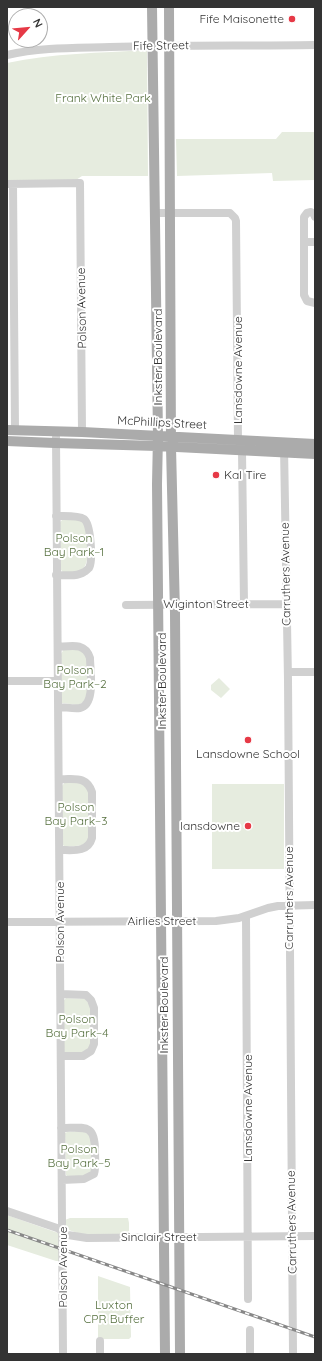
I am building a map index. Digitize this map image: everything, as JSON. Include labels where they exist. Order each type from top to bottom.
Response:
[{"type":"main road","name":"Inkster Boulevard","points":[[152,7],[158,441],[165,1354]]},
{"type":"main road","name":"Inkster Boulevard","points":[[169,7],[171,442],[174,605],[180,1354]]},
{"type":"main road","name":"McPhillips Street","points":[[11,430],[82,432],[242,451],[315,454]]},
{"type":"main road","name":"McPhillips Street","points":[[7,441],[55,443],[158,441]]},
{"type":"main road","name":"McPhillips Street","points":[[171,442],[238,441],[315,444]]},
{"type":"street","name":"Fife Street","points":[[7,56],[24,51],[44,49],[152,46],[315,45]]},
{"type":"street","name":"Polson Avenue","points":[[10,184],[80,184],[82,432]]},
{"type":"street","points":[[10,184],[11,430]]},
{"type":"street","points":[[315,218],[314,214],[311,212],[307,213],[304,217],[304,295],[307,301],[315,303]]},
{"type":"street","name":"Lansdowne Avenue","points":[[154,213],[230,213],[236,221],[238,441],[242,451],[244,604]]},
{"type":"street","points":[[304,242],[315,242]]},
{"type":"street","name":"Polson Avenue","points":[[56,432],[63,1354]]},
{"type":"street","name":"Carruthers Avenue","points":[[284,443],[288,672],[293,1354]]},
{"type":"street","points":[[56,516],[79,517],[84,519],[87,523],[90,530],[90,563],[89,568],[79,575],[56,575]]},
{"type":"street","name":"Wiginton Street","points":[[126,605],[286,604]]},
{"type":"street","points":[[58,646],[80,646],[88,652],[90,658],[91,688],[89,702],[85,706],[80,708],[58,707]]},
{"type":"street","points":[[288,672],[315,672]]},
{"type":"street","points":[[7,681],[58,681]]},
{"type":"street","points":[[59,780],[82,779],[90,785],[92,792],[91,843],[83,849],[60,850]]},
{"type":"street","name":"Airlies Street","points":[[7,922],[216,921],[246,916],[268,908],[315,905]]},
{"type":"street","name":"Lansdowne Avenue","points":[[246,916],[248,1299]]},
{"type":"street","points":[[61,994],[86,995],[91,1000],[94,1008],[94,1044],[91,1051],[83,1056],[61,1056]]},
{"type":"street","points":[[61,1128],[84,1128],[93,1134],[95,1139],[94,1174],[84,1179],[62,1180]]},
{"type":"street","name":"Sinclair Street","points":[[7,1211],[63,1231],[68,1235],[87,1238],[315,1236]]},
{"type":"street","points":[[250,1330],[250,1354]]},
{"type":"street","points":[[100,1341],[100,1354]]},
{"type":"green space","name":"Frank White Park","points":[[147,50],[148,176],[82,176],[76,180],[7,182],[7,63],[59,55]]},
{"type":"green space","points":[[282,132],[315,132],[315,180],[273,181],[272,173],[177,176],[176,139],[276,139]]},
{"type":"green space","name":"Polson Bay Park–1","points":[[63,519],[81,520],[87,527],[88,552],[86,564],[83,569],[77,572],[63,572],[61,570],[60,522]]},
{"type":"green space","name":"Polson Bay Park–2","points":[[64,649],[79,649],[88,657],[87,700],[78,705],[62,703],[61,654]]},
{"type":"green space","points":[[219,678],[230,689],[221,698],[211,690],[211,685]]},
{"type":"green space","name":"Polson Bay Park–3","points":[[65,782],[80,782],[88,787],[90,836],[85,845],[65,847],[63,845],[62,786]]},
{"type":"green space","name":"lansdowne","points":[[212,784],[284,784],[284,869],[212,869]]},
{"type":"green space","name":"Polson Bay Park–4","points":[[66,998],[85,999],[90,1005],[91,1046],[83,1053],[64,1052],[64,1000]]},
{"type":"green space","name":"Polson Bay Park–5","points":[[80,1131],[88,1133],[92,1140],[92,1170],[87,1176],[68,1177],[66,1175],[65,1133]]},
{"type":"green space","points":[[7,1215],[58,1233],[59,1261],[7,1245]]},
{"type":"green space","points":[[70,1218],[128,1218],[129,1234],[83,1235],[66,1229],[65,1220]]},
{"type":"green space","name":"Luxton CPR Buffer","points":[[98,1276],[130,1287],[131,1337],[129,1339],[98,1339]]},
{"type":"railway","points":[[7,1230],[315,1337]]},
{"type":"place","name":"Fife Maisonette","points":[[292,19]]},
{"type":"place","name":"Kal Tire","points":[[216,475]]},
{"type":"place","name":"Lansdowne School","points":[[248,740]]},
{"type":"place","name":"lansdowne","points":[[248,826]]}]
